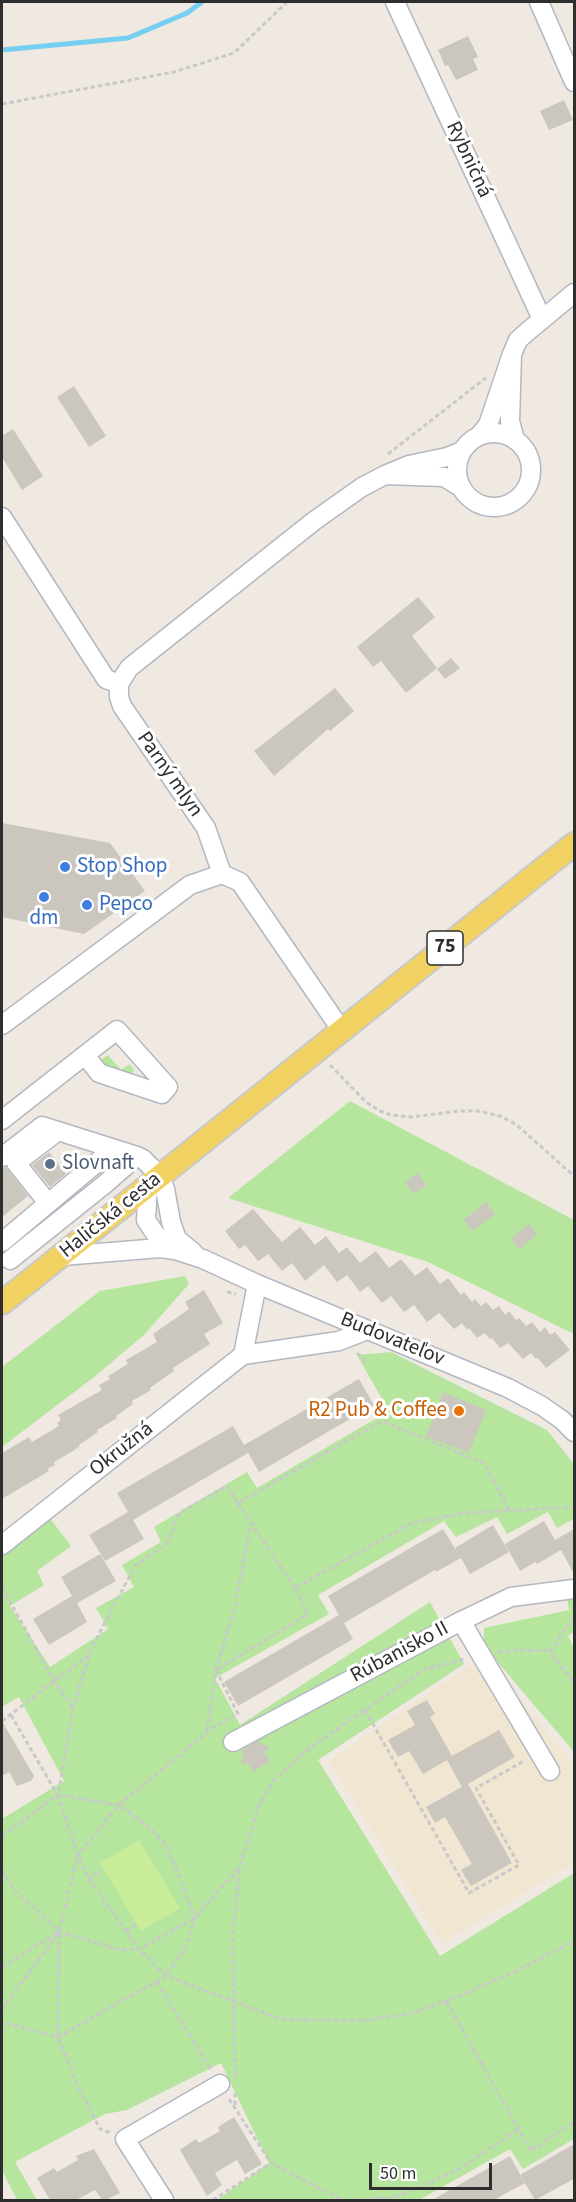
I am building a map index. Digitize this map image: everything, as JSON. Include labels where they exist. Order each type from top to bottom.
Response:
[{"type":"main road","name":"75","points":[[317,1050],[574,844]]},
{"type":"main road","name":"Haličská cesta","points":[[2,1303],[317,1050]]},
{"type":"street","name":"Rybničná","points":[[395,2],[542,319]]},
{"type":"street","points":[[539,2],[574,81]]},
{"type":"street","points":[[462,488],[457,467],[462,451],[488,425],[518,340],[574,293]]},
{"type":"street","points":[[512,354],[510,421],[515,440]]},
{"type":"street","points":[[385,475],[444,477],[462,488],[471,498],[487,506],[505,505],[526,488],[531,471],[527,453],[515,440],[499,433],[479,436]]},
{"type":"street","points":[[2,517],[106,679],[119,684],[129,668],[315,521],[362,487],[409,465],[447,457],[462,451]]},
{"type":"street","name":"Parný mlyn","points":[[119,684],[119,697],[125,711],[206,828],[222,874]]},
{"type":"street","points":[[2,1026],[190,885],[222,874],[240,882],[342,1031]]},
{"type":"street","points":[[2,1120],[85,1055]]},
{"type":"street","points":[[2,1157],[42,1126],[137,1156],[143,1159],[154,1181]]},
{"type":"street","points":[[48,1203],[16,1163],[58,1131]]},
{"type":"street","points":[[2,1242],[113,1149]]},
{"type":"street","points":[[27,1282],[6,1254],[105,1184],[137,1156]]},
{"type":"street","name":"Budovateľov","points":[[175,1250],[156,1235],[146,1220],[154,1181],[165,1189],[171,1222],[177,1239],[202,1259]]},
{"type":"street","name":"Budovateľov","points":[[62,1256],[160,1248],[175,1250],[202,1259],[508,1388],[542,1406],[574,1432]]},
{"type":"street","points":[[243,1355],[257,1284]]},
{"type":"street","name":"Okružná","points":[[2,1545],[243,1355],[339,1341],[367,1330]]},
{"type":"street","name":"Rúbanisko II","points":[[233,1742],[460,1621],[511,1597],[574,1589]]},
{"type":"street","points":[[460,1621],[550,1770]]},
{"type":"street","points":[[164,2200],[125,2139],[220,2084]]},
{"type":"path","points":[[2,104],[174,72],[234,53],[287,2]]},
{"type":"path","points":[[385,456],[488,376]]},
{"type":"path","points":[[317,1050],[366,1102],[380,1112],[410,1117],[478,1111],[500,1116],[517,1125],[574,1176]]},
{"type":"path","points":[[238,1503],[381,1421],[484,1463],[494,1477],[509,1510]]},
{"type":"path","points":[[2,1836],[58,1795],[73,1708],[89,1655],[135,1566],[167,1543],[179,1513],[227,1486],[295,1588],[308,1614],[216,1670]]},
{"type":"path","points":[[295,1588],[412,1523],[465,1513],[574,1507]]},
{"type":"path","points":[[207,1732],[216,1670],[235,1607],[250,1522]]},
{"type":"path","points":[[2,1587],[54,1681],[73,1708]]},
{"type":"path","points":[[550,1651],[574,1617]]},
{"type":"path","points":[[235,2109],[233,1934],[240,1866],[259,1805],[274,1780],[307,1750],[423,1670],[479,1655],[517,1650],[550,1651]]},
{"type":"path","points":[[550,1651],[574,1683]]},
{"type":"path","points":[[2,1721],[89,1655]]},
{"type":"path","points":[[125,2139],[100,2129],[77,2084],[58,2037],[59,1932],[78,1855],[118,1805],[216,1725],[238,1714],[216,1670]]},
{"type":"path","points":[[365,1710],[469,1893],[519,1864],[476,1788],[539,1753]]},
{"type":"path","points":[[11,1715],[58,1795],[78,1855],[89,1879],[139,1949],[166,1976],[281,2019],[359,2021],[409,2014],[447,2001],[514,1972],[574,1941]]},
{"type":"path","points":[[2,2022],[58,2037],[166,1976],[188,1943],[195,1918],[167,1846],[151,1829],[118,1805],[58,1795]]},
{"type":"path","points":[[2,1871],[13,1888],[59,1932],[121,1950],[139,1949],[195,1918],[240,1866]]},
{"type":"path","points":[[89,1879],[100,1870]]},
{"type":"path","points":[[126,1931],[136,1924]]},
{"type":"path","points":[[2,1967],[59,1932]]},
{"type":"path","points":[[2,2009],[59,1932]]},
{"type":"path","points":[[157,1982],[271,2163],[342,2200]]},
{"type":"path","points":[[447,2001],[531,2151],[574,2122]]},
{"type":"path","points":[[358,2200],[395,2197],[454,2172],[518,2130]]},
{"type":"path","points":[[213,2200],[271,2163]]},
{"type":"shaded area","points":[[484,1656],[574,1765],[574,1862],[442,1944],[329,1761]]},
{"type":"green space","points":[[108,1055],[121,1070],[130,1064],[134,1070],[132,1074],[104,1068],[98,1062]]},
{"type":"green space","points":[[350,1101],[574,1220],[574,1334],[428,1262],[228,1198]]},
{"type":"green space","points":[[185,1276],[189,1284],[144,1335],[94,1377],[2,1447],[2,1367],[100,1291]]},
{"type":"green space","points":[[391,1352],[547,1430],[574,1464],[574,1519],[557,1528],[548,1512],[507,1534],[497,1517],[456,1537],[444,1521],[318,1595],[329,1614],[215,1678],[240,1725],[430,1602],[464,1664],[318,1760],[440,1956],[574,1873],[574,2139],[523,2169],[510,2149],[419,2200],[217,2200],[269,2163],[221,2063],[127,2110],[105,2114],[15,2162],[37,2200],[17,2200],[2,2170],[2,1819],[64,1781],[19,1697],[2,1707],[2,1553],[49,1517],[71,1546],[37,1571],[44,1585],[10,1606],[50,1667],[108,1629],[96,1608],[134,1587],[122,1565],[161,1542],[154,1527],[247,1472],[257,1488],[389,1411],[357,1355]]},
{"type":"green space","points":[[574,1596],[574,1632],[568,1636],[574,1648],[574,1752],[484,1646],[484,1628],[569,1610],[567,1597]]},
{"type":"green space","points":[[139,1840],[180,1908],[141,1931],[100,1863]]},
{"type":"building","points":[[468,36],[478,57],[473,59],[478,70],[456,80],[448,65],[445,66],[438,50]]},
{"type":"building","points":[[564,100],[573,120],[549,130],[540,111]]},
{"type":"building","points":[[74,386],[106,436],[89,447],[57,397]]},
{"type":"building","points":[[13,429],[43,476],[22,490],[2,457],[2,436]]},
{"type":"building","points":[[418,597],[435,617],[412,636],[437,668],[406,693],[381,661],[373,667],[357,647]]},
{"type":"building","points":[[451,658],[460,668],[445,679],[437,669]]},
{"type":"building","points":[[335,688],[354,711],[330,731],[328,729],[274,776],[254,751]]},
{"type":"building","name":"Stop Shop","points":[[2,823],[110,843],[145,891],[84,934],[2,917]]},
{"type":"building","points":[[49,1152],[66,1174],[50,1187],[32,1165]]},
{"type":"building","points":[[6,1167],[28,1196],[2,1217],[2,1168]]},
{"type":"building","points":[[417,1173],[426,1185],[414,1194],[405,1183]]},
{"type":"building","points":[[486,1202],[495,1214],[472,1231],[464,1220]]},
{"type":"building","points":[[253,1209],[282,1242],[300,1227],[315,1245],[326,1236],[339,1253],[347,1247],[360,1263],[376,1251],[389,1268],[401,1259],[415,1276],[427,1267],[440,1284],[448,1278],[461,1295],[464,1292],[472,1302],[475,1299],[481,1306],[486,1302],[493,1310],[499,1306],[505,1315],[509,1311],[516,1320],[519,1318],[526,1326],[532,1322],[540,1332],[545,1327],[550,1335],[555,1332],[570,1350],[546,1368],[531,1353],[523,1359],[508,1343],[500,1348],[485,1333],[477,1338],[462,1323],[454,1329],[439,1313],[427,1322],[414,1305],[404,1312],[391,1296],[382,1303],[368,1286],[360,1292],[347,1275],[337,1282],[324,1265],[305,1281],[292,1263],[282,1271],[268,1254],[258,1261],[245,1245],[239,1249],[225,1231]]},
{"type":"building","points":[[529,1224],[537,1235],[519,1249],[511,1239]]},
{"type":"building","points":[[204,1290],[223,1323],[204,1334],[210,1344],[173,1368],[174,1371],[150,1388],[151,1390],[132,1401],[133,1404],[116,1416],[117,1418],[97,1430],[98,1432],[73,1451],[54,1462],[55,1465],[47,1469],[49,1471],[2,1499],[2,1453],[29,1437],[32,1442],[59,1426],[57,1423],[61,1420],[58,1415],[102,1390],[99,1385],[110,1379],[108,1376],[128,1364],[126,1360],[157,1342],[153,1334],[189,1309],[185,1302]]},
{"type":"building","points":[[359,1379],[374,1405],[259,1472],[246,1449],[248,1453],[133,1520],[144,1539],[105,1561],[89,1535],[128,1512],[117,1493],[233,1426],[244,1445]]},
{"type":"building","points":[[443,1392],[486,1410],[469,1453],[426,1436]]},
{"type":"building","points":[[544,1521],[555,1540],[574,1529],[574,1574],[561,1550],[520,1571],[505,1544]]},
{"type":"building","points":[[493,1525],[509,1552],[470,1574],[461,1558],[436,1572],[435,1570],[344,1623],[353,1639],[238,1706],[224,1682],[339,1615],[328,1596],[443,1529],[460,1557],[455,1548]]},
{"type":"building","points":[[100,1554],[116,1581],[77,1603],[87,1622],[49,1645],[33,1619],[72,1596],[61,1577]]},
{"type":"building","points":[[427,1700],[435,1714],[430,1717],[452,1756],[499,1730],[515,1757],[468,1784],[512,1863],[471,1886],[461,1870],[472,1864],[445,1817],[435,1823],[426,1807],[462,1787],[447,1760],[423,1774],[409,1751],[398,1757],[388,1740],[415,1725],[407,1711]]},
{"type":"building","points":[[2,1721],[34,1776],[31,1781],[17,1786],[9,1772],[2,1776]]},
{"type":"building","points":[[258,1741],[270,1749],[264,1752],[270,1761],[253,1772],[247,1762],[241,1765],[243,1754],[241,1751]]},
{"type":"building","points":[[234,2117],[262,2164],[245,2174],[237,2160],[215,2173],[222,2185],[207,2196],[180,2150],[196,2139],[199,2143],[220,2131],[218,2127]]},
{"type":"building","points":[[574,2144],[574,2179],[535,2200],[520,2175]]},
{"type":"building","points":[[94,2149],[120,2193],[106,2200],[102,2200],[95,2190],[76,2200],[50,2200],[37,2178],[54,2168],[57,2172],[78,2160],[76,2156]]},
{"type":"building","points":[[510,2156],[525,2183],[494,2200],[432,2200]]},
{"type":"waterway","points":[[2,50],[128,38],[187,13],[202,2]]},
{"type":"place","name":"Stop Shop","points":[[65,867]]},
{"type":"place","name":"dm","points":[[44,897]]},
{"type":"place","name":"Pepco","points":[[87,905]]},
{"type":"place","name":"Slovnaft","points":[[50,1164]]},
{"type":"place","name":"R2 Pub & Coffee","points":[[459,1411]]}]
